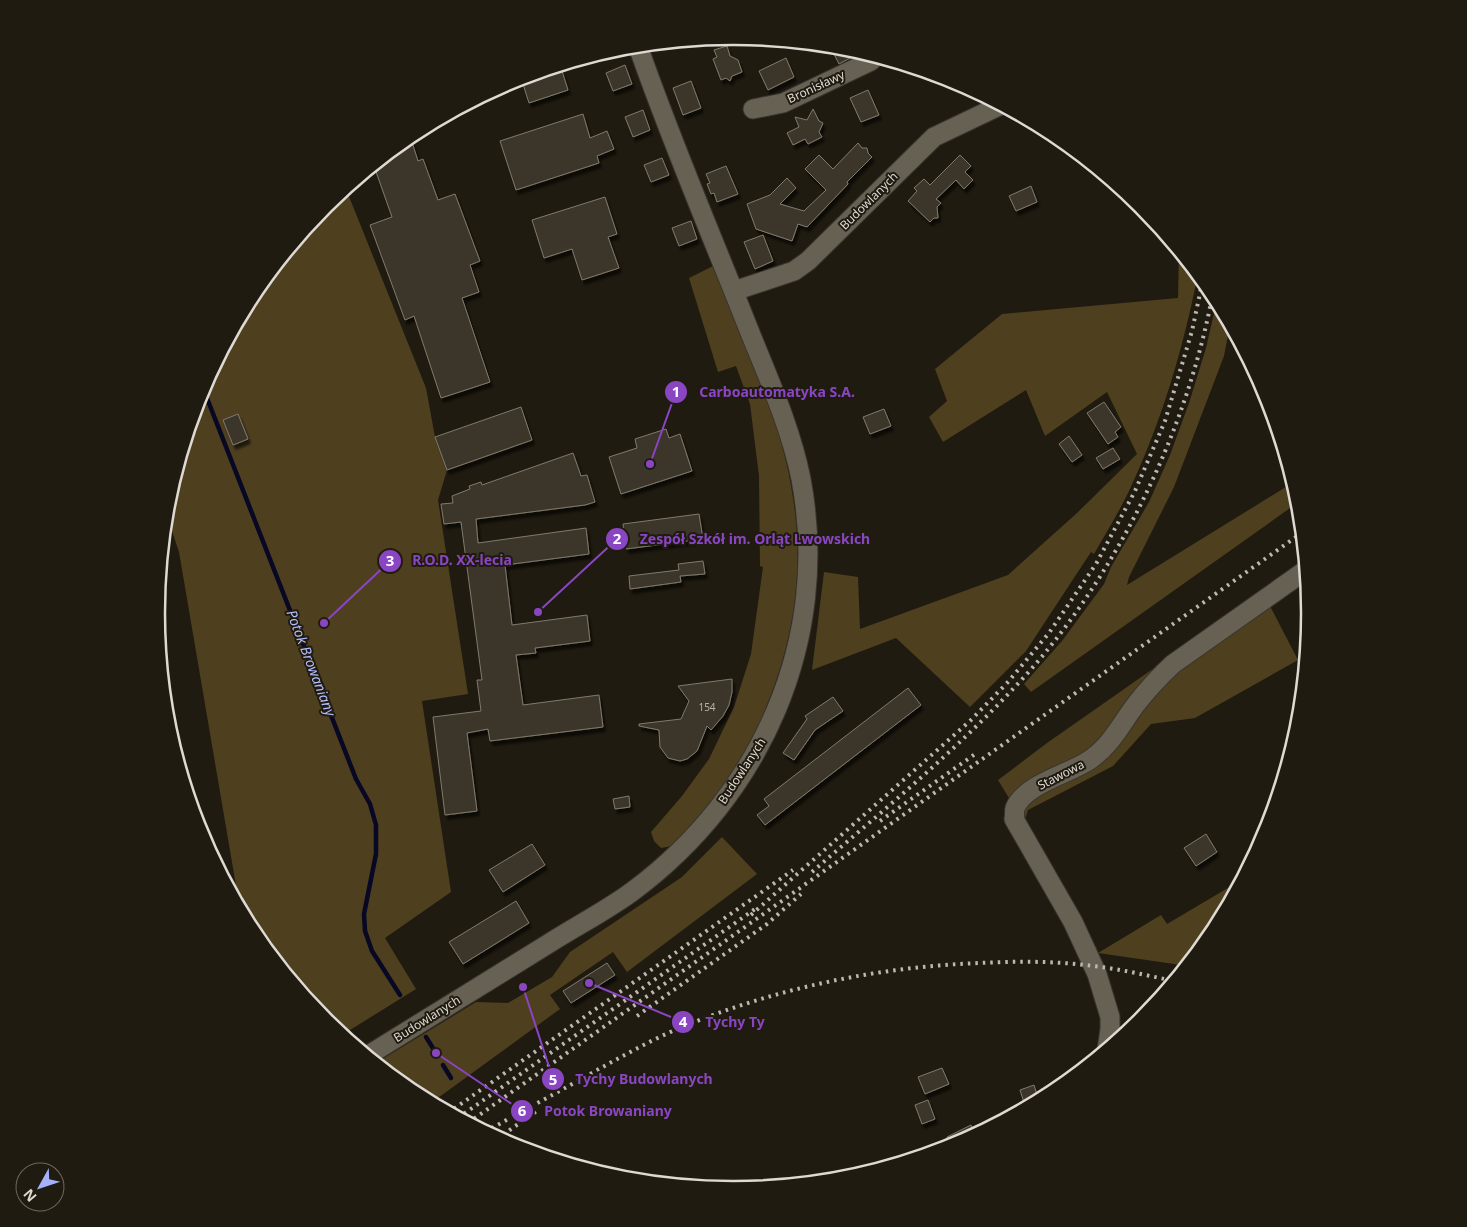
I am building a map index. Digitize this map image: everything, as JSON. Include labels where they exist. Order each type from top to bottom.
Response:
[{"type":"street","name":"Budowlanych","points":[[373,1053],[632,891],[664,864],[707,822],[728,796],[758,750],[783,694],[800,638],[806,598],[808,564],[807,527],[800,478],[789,436],[734,291],[657,100],[640,53]]},
{"type":"street","name":"Bronisławy","points":[[753,109],[783,103],[870,62]]},
{"type":"street","name":"Budowlanych","points":[[734,291],[794,271],[808,261],[934,137],[994,108]]},
{"type":"street","name":"Stawowa","points":[[1108,1041],[1110,1023],[1097,974],[1073,922],[1014,819],[1015,808],[1024,795],[1086,763],[1107,746],[1117,734],[1136,703],[1173,664],[1301,574]]},
{"type":"shaded area","points":[[349,196],[426,388],[435,437],[447,470],[438,500],[468,694],[422,701],[451,892],[385,938],[416,989],[349,1031],[306,988],[282,960],[237,890],[179,552],[172,530],[184,466],[208,396],[224,362],[241,329],[282,267],[306,239]]},
{"type":"shaded area","points":[[1179,260],[1196,283],[1186,330],[1152,438],[1117,515],[1094,554],[1091,552],[1026,651],[970,707],[896,638],[812,670],[824,572],[858,577],[860,629],[1008,575],[1077,513],[1137,454],[1107,392],[1045,436],[1026,390],[943,442],[929,417],[947,401],[935,369],[1002,314],[1178,298]]},
{"type":"shaded area","points":[[715,265],[727,302],[771,410],[783,448],[796,521],[798,558],[796,594],[790,631],[780,668],[750,745],[733,773],[695,824],[672,845],[661,848],[654,841],[651,832],[682,796],[709,759],[734,707],[751,654],[763,567],[760,566],[759,476],[750,404],[736,366],[718,372],[689,278]]},
{"type":"shaded area","points":[[1214,311],[1228,334],[1224,356],[1174,487],[1129,577],[1127,585],[1287,486],[1292,507],[1031,692],[1024,684],[1062,641],[1104,584],[1111,567],[1149,502],[1170,455],[1206,348]]},
{"type":"shaded area","points":[[1270,606],[1298,660],[1195,718],[1151,724],[1113,766],[1028,810],[1024,823],[998,780],[1047,743],[1167,659],[1182,670]]},
{"type":"shaded area","points":[[722,837],[757,874],[627,972],[613,952],[550,995],[560,1009],[437,1098],[381,1060],[476,1002],[508,1003],[552,977],[570,952],[682,877]]},
{"type":"shaded area","points":[[1233,885],[1206,929],[1181,965],[1098,953],[1161,915],[1167,924]]},
{"type":"building","points":[[727,46],[730,56],[738,60],[742,72],[732,76],[730,81],[726,78],[721,80],[713,59],[717,57],[714,50]]},
{"type":"building","points":[[834,54],[851,58],[839,64]]},
{"type":"building","points":[[786,58],[794,77],[768,90],[759,71]]},
{"type":"building","points":[[625,65],[632,84],[613,91],[606,73]]},
{"type":"building","points":[[562,71],[568,90],[529,103],[523,85]]},
{"type":"building","points":[[691,81],[701,108],[683,115],[673,88]]},
{"type":"building","points":[[868,90],[879,115],[861,122],[850,98]]},
{"type":"building","points":[[813,109],[819,121],[823,123],[819,132],[822,137],[808,144],[805,139],[793,145],[787,133],[799,127],[795,117],[807,120]]},
{"type":"building","points":[[643,110],[650,130],[633,137],[625,117]]},
{"type":"building","points":[[583,114],[590,138],[607,131],[614,149],[597,156],[599,163],[516,190],[500,141]]},
{"type":"building","points":[[858,143],[862,148],[867,148],[868,153],[872,157],[807,227],[798,224],[792,241],[756,229],[747,204],[770,195],[787,178],[796,188],[780,204],[804,211],[826,190],[805,169],[819,155],[833,169]]},
{"type":"building","points":[[413,145],[418,161],[423,159],[438,200],[455,194],[480,261],[470,265],[479,292],[462,298],[490,382],[441,398],[414,316],[405,320],[370,225],[392,217],[376,171]]},
{"type":"building","points":[[960,155],[971,166],[965,172],[973,180],[964,189],[956,180],[936,199],[941,203],[937,207],[938,218],[934,218],[930,222],[908,201],[917,191],[914,188],[924,179],[930,185]]},
{"type":"building","points":[[662,158],[669,175],[651,182],[644,165]]},
{"type":"building","points":[[726,166],[738,194],[717,202],[714,193],[711,194],[707,184],[710,183],[706,174]]},
{"type":"building","points":[[1031,186],[1037,202],[1016,211],[1009,196]]},
{"type":"building","points":[[605,197],[617,234],[608,237],[619,268],[582,280],[572,249],[544,258],[532,220]]},
{"type":"building","points":[[691,221],[697,239],[679,246],[672,228]]},
{"type":"building","points":[[763,235],[773,261],[755,269],[744,242]]},
{"type":"building","points":[[1104,402],[1121,427],[1115,432],[1118,437],[1108,444],[1087,413]]},
{"type":"building","points":[[521,407],[532,440],[447,470],[435,437]]},
{"type":"building","points":[[884,409],[891,426],[870,434],[863,417]]},
{"type":"building","points":[[238,414],[248,439],[233,445],[223,420]]},
{"type":"building","points":[[666,429],[669,438],[680,434],[692,471],[621,494],[609,457],[637,448],[635,439]]},
{"type":"building","points":[[1069,436],[1082,455],[1072,462],[1059,444]]},
{"type":"building","points":[[1113,448],[1120,459],[1103,469],[1096,458]]},
{"type":"building","points":[[573,453],[581,476],[587,475],[595,502],[585,505],[476,519],[478,543],[586,528],[589,554],[505,565],[512,625],[587,615],[590,641],[535,648],[536,653],[516,655],[523,705],[599,695],[603,727],[490,741],[488,729],[467,733],[477,811],[445,815],[433,717],[481,711],[477,680],[482,680],[461,522],[444,524],[441,504],[453,503],[452,496],[470,489],[469,486],[481,482],[482,485]]},
{"type":"building","points":[[699,514],[703,539],[626,549],[623,524]]},
{"type":"building","points":[[703,561],[705,574],[680,576],[681,582],[630,589],[629,576],[679,570],[678,564]]},
{"type":"building","points":[[732,679],[729,705],[723,716],[711,730],[707,726],[697,751],[687,759],[680,761],[668,758],[660,747],[659,730],[639,726],[639,724],[681,719],[689,701],[678,686]]},
{"type":"building","points":[[908,688],[921,705],[765,825],[757,815],[769,806],[764,799]]},
{"type":"building","points":[[833,697],[843,711],[815,730],[794,760],[783,753],[807,719],[805,716]]},
{"type":"building","points":[[629,796],[630,807],[615,809],[613,799]]},
{"type":"building","points":[[1206,834],[1217,852],[1196,866],[1184,848]]},
{"type":"building","points":[[532,844],[545,865],[503,892],[489,870]]},
{"type":"building","points":[[516,901],[529,923],[463,964],[449,942]]},
{"type":"building","points":[[607,963],[615,975],[571,1003],[563,991]]},
{"type":"building","points":[[942,1068],[949,1084],[925,1094],[918,1077]]},
{"type":"building","points":[[1034,1085],[1037,1094],[1024,1102],[1020,1090]]},
{"type":"building","points":[[928,1100],[935,1119],[922,1124],[915,1105]]},
{"type":"building","points":[[971,1125],[973,1129],[948,1140],[947,1137]]},
{"type":"waterway","name":"Potok Browaniany","points":[[207,398],[356,779],[370,804],[376,825],[376,854],[364,914],[365,931],[372,951],[400,995]]},
{"type":"waterway","name":"Potok Browaniany","points":[[426,1037],[436,1053]]},
{"type":"waterway","name":"Potok Browaniany","points":[[443,1065],[451,1078]]},
{"type":"railway","points":[[751,915],[970,721],[1008,682],[1049,633],[1096,564],[1135,491],[1165,421],[1192,331],[1201,290]]},
{"type":"railway","points":[[812,872],[965,737],[1013,689],[1049,648],[1083,603],[1113,555],[1141,504],[1165,452],[1185,399],[1201,346],[1210,305]]},
{"type":"railway","points":[[474,1119],[1297,537]]},
{"type":"railway","points":[[880,821],[978,752]]},
{"type":"railway","points":[[454,1109],[793,870]]},
{"type":"railway","points":[[637,1016],[767,924],[801,894]]},
{"type":"railway","points":[[464,1114],[755,909]]},
{"type":"railway","points":[[492,1128],[624,1055],[668,1033],[743,1004],[821,983],[940,965],[994,962],[1065,963],[1103,967],[1168,980]]},
{"type":"railway","points":[[505,1134],[538,1110]]},
{"type":"place","name":"Carboautomatyka S.A.","points":[[650,464]]},
{"type":"place","name":"Zespół Szkół im. Orląt Lwowskich","points":[[538,612]]},
{"type":"place","name":"R.O.D. XX-lecia","points":[[324,623]]},
{"type":"place","name":"Tychy Ty","points":[[589,983]]},
{"type":"place","name":"Tychy Budowlanych","points":[[523,987]]},
{"type":"place","name":"Potok Browaniany","points":[[436,1053]]}]
